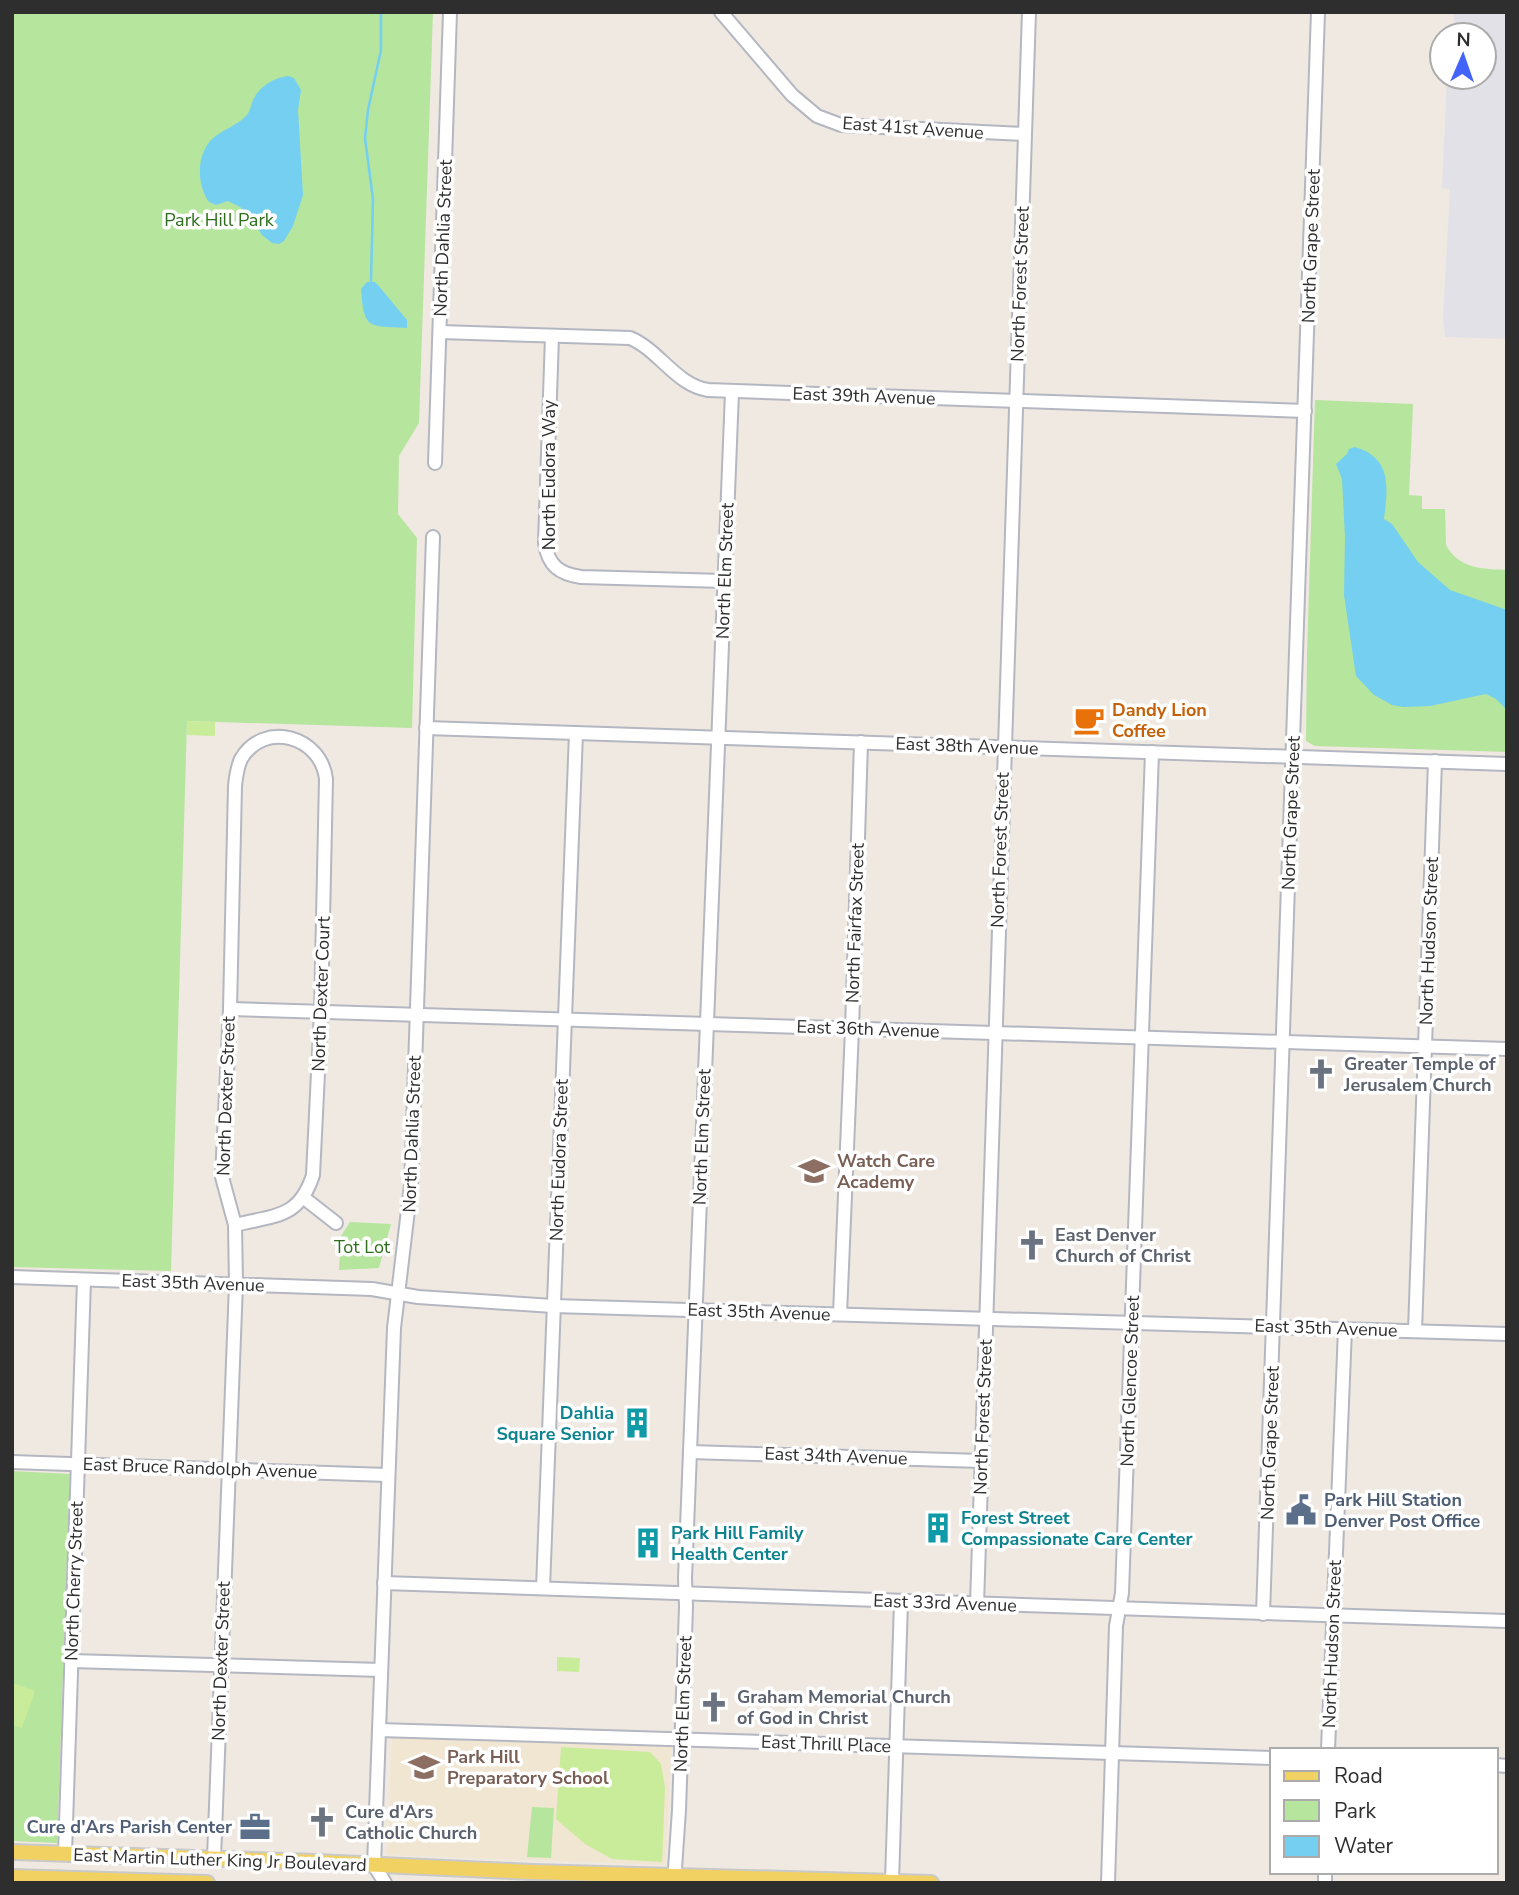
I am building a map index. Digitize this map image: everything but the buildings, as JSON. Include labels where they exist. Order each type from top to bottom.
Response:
[{"type":"main road","name":"East Martin Luther King Jr Boulevard","points":[[12,1852],[65,1847],[214,1858],[674,1879],[931,1883]]},
{"type":"main road","name":"East Martin Luther King Jr Boulevard","points":[[12,1877],[207,1883]]},
{"type":"street","name":"North Dahlia Street","points":[[435,463],[450,12]]},
{"type":"street","name":"East 41st Avenue","points":[[721,12],[792,95],[808,109],[830,122],[867,128],[1025,134]]},
{"type":"street","name":"North Forest Street","points":[[977,1604],[1029,12]]},
{"type":"street","name":"North Grape Street","points":[[1264,1614],[1318,12]]},
{"type":"street","name":"East 39th Avenue","points":[[440,332],[630,338],[650,348],[691,385],[708,390],[1306,411]]},
{"type":"street","name":"North Eudora Way","points":[[552,336],[545,543],[550,562],[562,572],[581,577],[724,581]]},
{"type":"street","name":"North Elm Street","points":[[674,1879],[682,1739],[695,1310],[732,392]]},
{"type":"street","name":"North Dahlia Street","points":[[374,1865],[394,1328],[410,1199],[432,537]]},
{"type":"street","name":"East 38th Avenue","points":[[426,728],[1507,764]]},
{"type":"street","name":"North Eudora Street","points":[[543,1588],[576,733]]},
{"type":"street","name":"North Dexter Street","points":[[214,1858],[236,1284],[235,1225],[222,1177],[237,769],[242,758],[253,746],[271,738],[282,737]]},
{"type":"street","name":"North Dexter Court","points":[[282,737],[295,738],[310,747],[325,769],[326,788],[321,1012],[313,1175],[304,1198]]},
{"type":"street","name":"North Fairfax Street","points":[[840,1314],[861,743]]},
{"type":"street","name":"North Glencoe Street","points":[[1108,1883],[1116,1626],[1122,1593],[1152,752]]},
{"type":"street","name":"North Hudson Street","points":[[1415,1331],[1435,761]]},
{"type":"street","name":"East 36th Avenue","points":[[230,1009],[1507,1049]]},
{"type":"street","points":[[235,1225],[287,1212],[304,1198],[336,1223]]},
{"type":"street","name":"East 35th Avenue","points":[[12,1277],[372,1289],[441,1299],[553,1306],[1507,1334]]},
{"type":"street","name":"North Cherry Street","points":[[65,1847],[84,1280]]},
{"type":"street","name":"North Hudson Street","points":[[1328,1748],[1345,1329]]},
{"type":"street","name":"East 34th Avenue","points":[[690,1452],[981,1461]]},
{"type":"street","name":"East Bruce Randolph Avenue","points":[[12,1462],[387,1475]]},
{"type":"street","name":"East 33rd Avenue","points":[[384,1583],[1507,1621]]},
{"type":"street","points":[[892,1881],[901,1602]]},
{"type":"street","points":[[71,1661],[381,1671]]},
{"type":"street","name":"East Thrill Place","points":[[379,1735],[682,1739],[1270,1758]]},
{"type":"street","points":[[374,1865],[385,1883]]},
{"type":"shaded area","points":[[1454,12],[1507,12],[1507,339],[1445,337],[1443,316],[1450,189],[1442,188],[1446,91],[1498,91],[1498,21],[1454,21]]},
{"type":"shaded area","points":[[392,1738],[671,1747],[666,1865],[387,1855]]},
{"type":"green space","name":"Park Hill Park","points":[[12,12],[433,12],[419,423],[399,456],[398,514],[417,538],[412,728],[187,721],[171,1271],[12,1267]]},
{"type":"green space","points":[[1315,400],[1413,404],[1409,495],[1422,496],[1422,509],[1445,509],[1446,545],[1458,559],[1472,566],[1507,570],[1507,752],[1315,746],[1306,741]]},
{"type":"green space","points":[[187,721],[215,722],[215,736],[187,735]]},
{"type":"green space","name":"Tot Lot","points":[[350,1222],[391,1224],[379,1268],[339,1270],[341,1236]]},
{"type":"green space","points":[[12,1471],[70,1474],[57,1843],[12,1841]]},
{"type":"green space","points":[[557,1657],[580,1658],[579,1672],[557,1671]]},
{"type":"green space","points":[[13,1683],[35,1691],[22,1728],[12,1725]]},
{"type":"green space","points":[[561,1747],[650,1752],[661,1764],[665,1788],[662,1862],[612,1859],[585,1844],[556,1819]]},
{"type":"green space","points":[[532,1807],[554,1808],[551,1858],[527,1857]]},
{"type":"water","points":[[288,76],[294,78],[301,90],[298,110],[303,195],[293,226],[284,241],[279,244],[272,243],[262,235],[249,215],[240,207],[228,201],[216,205],[209,202],[202,188],[200,171],[203,154],[211,140],[247,115],[253,100],[263,87]]},
{"type":"water","points":[[367,282],[375,282],[378,285],[407,320],[407,328],[376,326],[370,323],[364,312],[361,289]]},
{"type":"water","points":[[1355,447],[1376,458],[1381,466],[1386,485],[1384,519],[1392,524],[1418,562],[1450,590],[1507,610],[1507,710],[1486,694],[1430,706],[1392,705],[1374,695],[1356,676],[1344,595],[1342,479],[1336,464],[1349,449]]},
{"type":"waterway","points":[[371,281],[373,199],[365,138],[381,50],[381,12]]},
{"type":"place","name":"Dandy Lion Coffee","points":[[1089,720]]},
{"type":"place","name":"Greater Temple of Jerusalem Church","points":[[1321,1074]]},
{"type":"place","name":"Watch Care Academy","points":[[814,1171]]},
{"type":"place","name":"East Denver Church of Christ","points":[[1032,1245]]},
{"type":"place","name":"Dahlia Square Senior","points":[[637,1423]]},
{"type":"place","name":"Park Hill Station Denver Post Office","points":[[1301,1510]]},
{"type":"place","name":"Forest Street Compassionate Care Center","points":[[938,1528]]},
{"type":"place","name":"Park Hill Family Health Center","points":[[648,1543]]},
{"type":"place","name":"Graham Memorial Church of God in Christ","points":[[714,1707]]},
{"type":"place","name":"Park Hill Preparatory School","points":[[424,1767]]},
{"type":"place","name":"Cure d'Ars Catholic Church","points":[[322,1822]]},
{"type":"place","name":"Cure d'Ars Parish Center","points":[[255,1827]]}]
